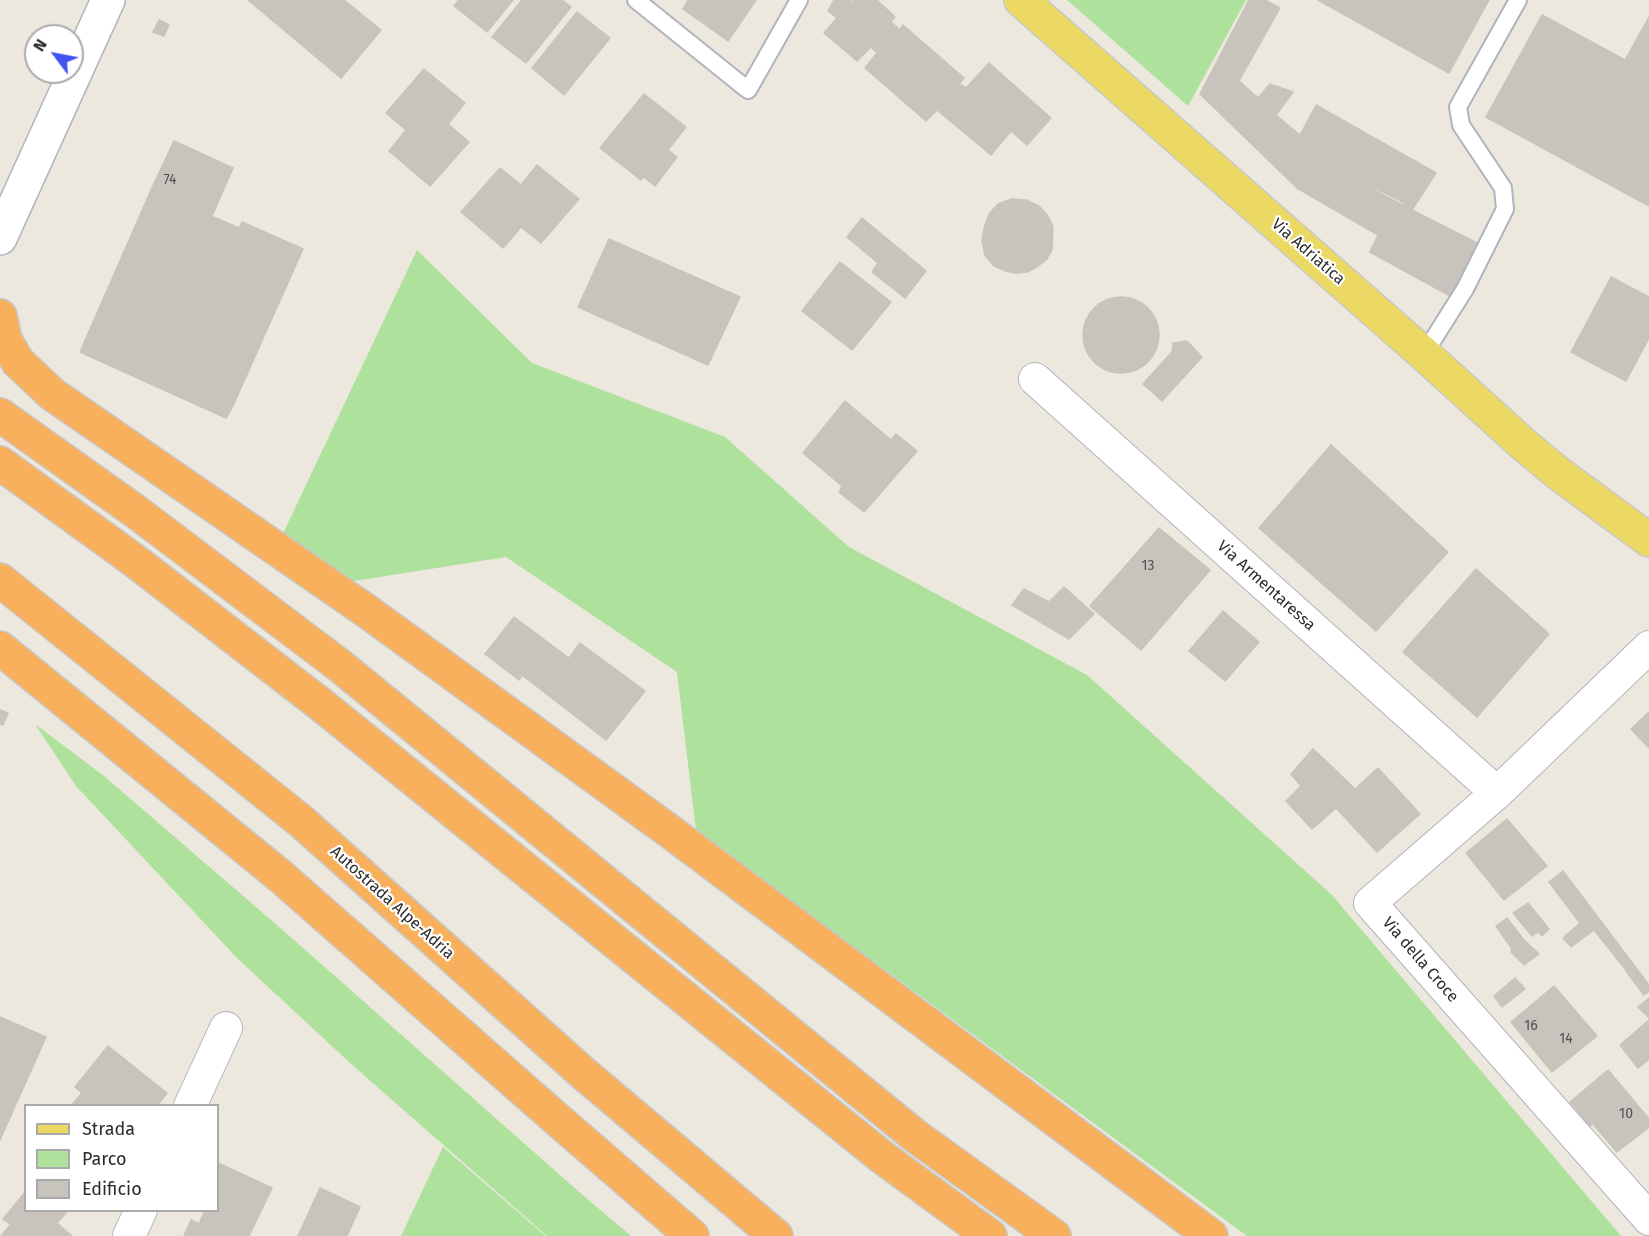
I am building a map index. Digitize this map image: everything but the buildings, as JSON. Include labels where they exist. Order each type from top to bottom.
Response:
[{"type":"highway","points":[[0,316],[5,340],[18,362],[52,394],[368,612],[558,750],[1211,1236]]},
{"type":"highway","points":[[0,415],[135,511],[339,665],[914,1135],[1054,1236]]},
{"type":"highway","points":[[0,464],[135,561],[319,703],[882,1157],[990,1236]]},
{"type":"highway","name":"Autostrada Alpe-Adria","points":[[0,580],[302,822],[583,1073],[776,1236]]},
{"type":"highway","points":[[0,648],[279,875],[692,1236]]},
{"type":"main road","points":[[0,238],[108,0]]},
{"type":"main road","name":"Via Adriatica","points":[[1021,0],[1424,354],[1523,444],[1558,473],[1649,540]]},
{"type":"main road","name":"Via Adriatica","points":[[1597,501],[1649,510]]},
{"type":"street","name":"Via Armentaressa","points":[[1035,379],[1497,793]]},
{"type":"street","name":"Via della Croce","points":[[1649,647],[1497,793],[1370,903],[1649,1219]]},
{"type":"street","points":[[191,1104],[226,1028]]},
{"type":"street","points":[[129,1236],[140,1212]]},
{"type":"lane","points":[[636,0],[748,90],[799,0]]},
{"type":"lane","points":[[1424,354],[1465,290],[1505,209],[1503,188],[1461,125],[1458,107],[1518,0]]},
{"type":"green space","points":[[1067,0],[1246,0],[1188,106]]},
{"type":"green space","points":[[417,250],[532,363],[725,437],[849,547],[1087,675],[1332,895],[1621,1236],[1247,1236],[696,831],[677,672],[506,557],[354,581],[281,538]]},
{"type":"green space","points":[[35,724],[104,776],[631,1236],[547,1236],[349,1062],[238,959],[76,786]]},
{"type":"green space","points":[[443,1147],[542,1233],[546,1236],[401,1236]]}]
